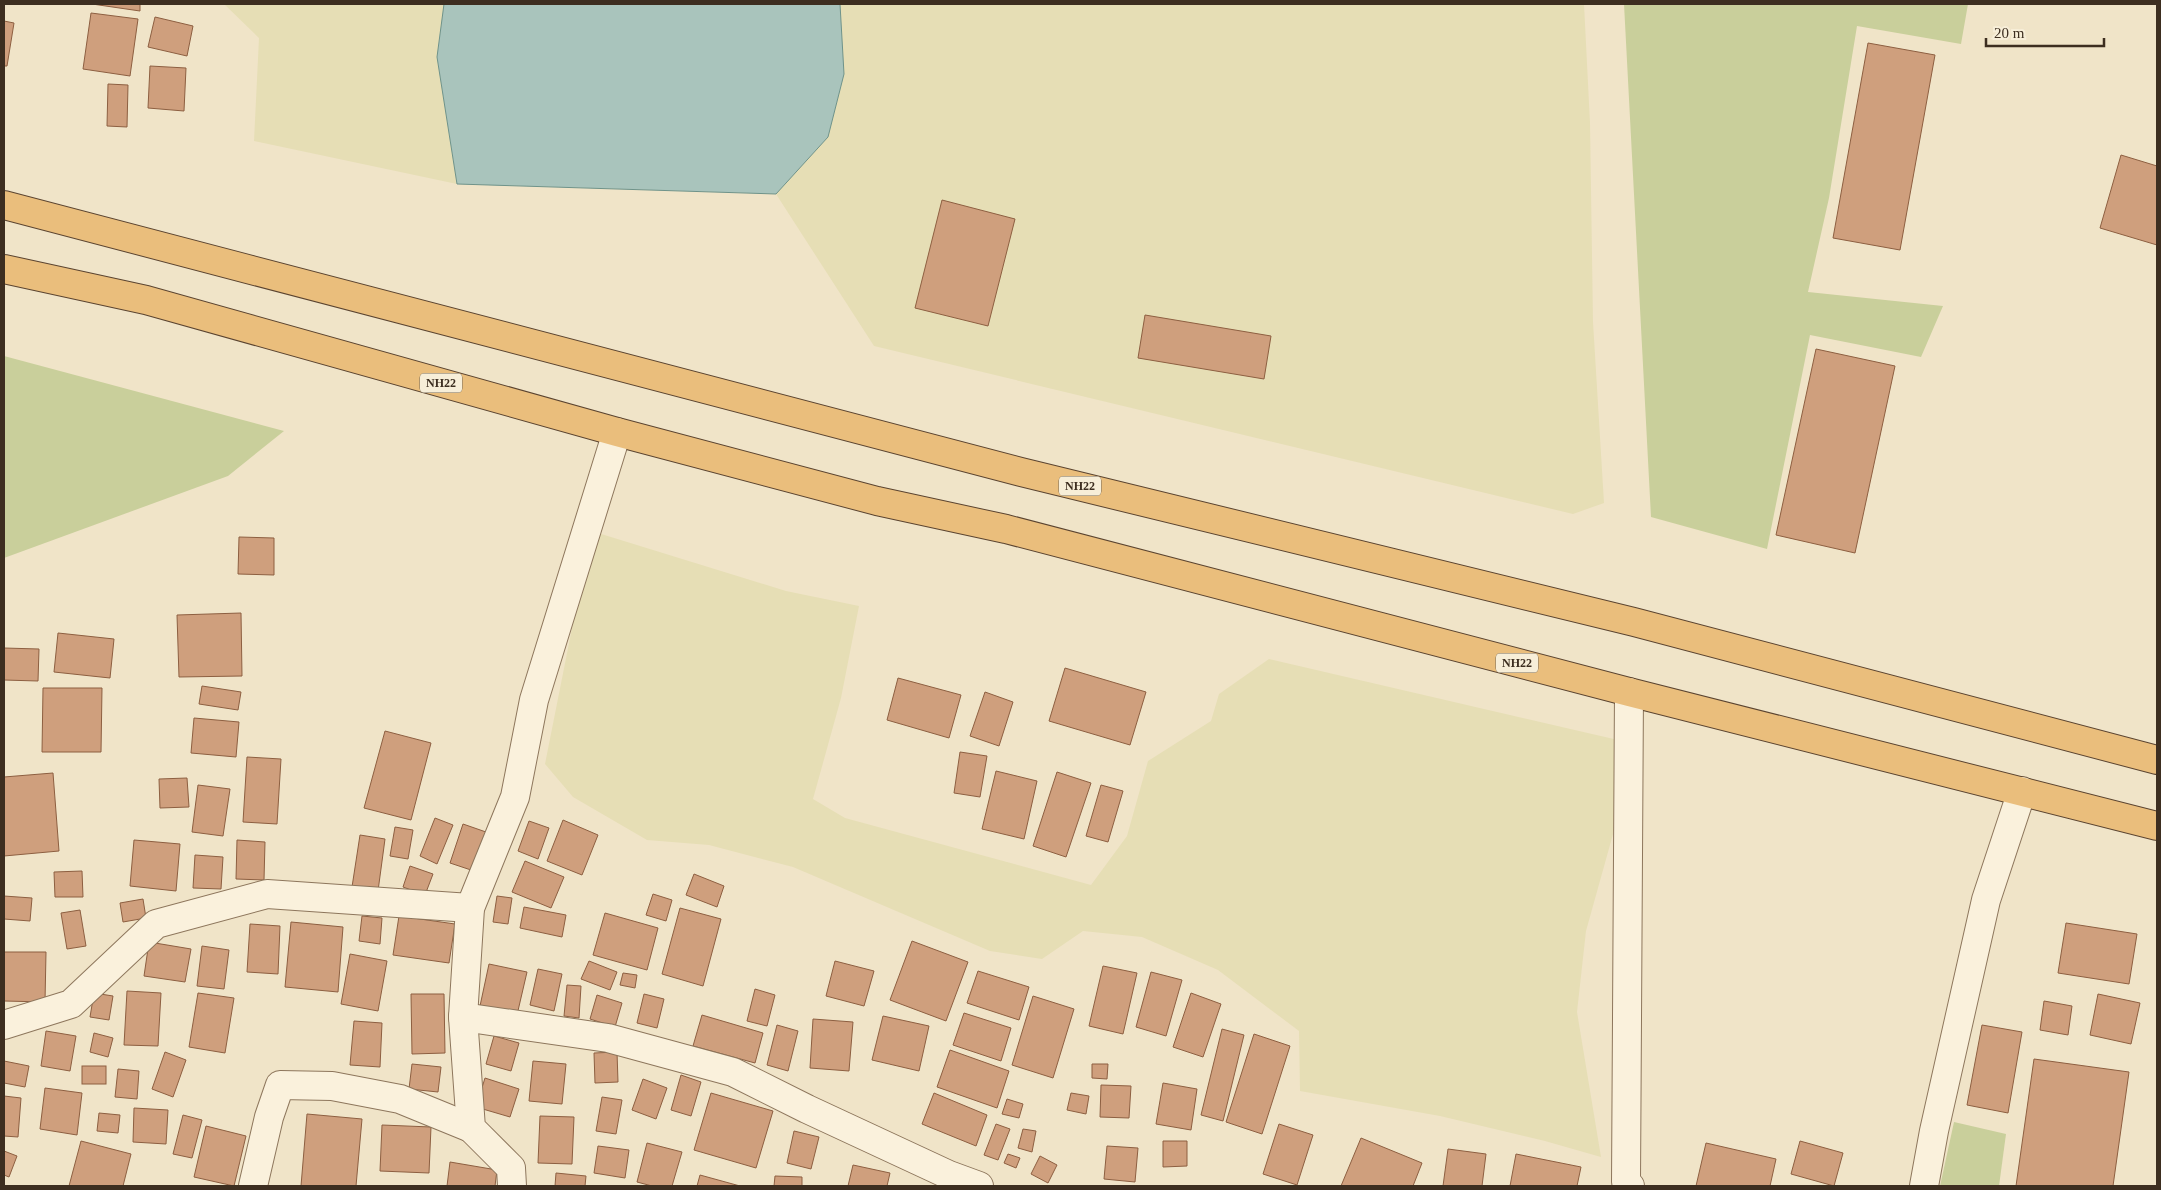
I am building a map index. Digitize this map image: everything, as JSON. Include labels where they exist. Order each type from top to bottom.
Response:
[{"type":"highway","name":"NH22","points":[[4,205],[1021,472],[1634,622],[2157,760]]},
{"type":"highway","name":"NH22","points":[[4,269],[146,300],[617,432],[877,501],[1006,530],[1629,692],[2157,826]]},
{"type":"street","points":[[471,1128],[463,1018],[470,908],[515,797],[534,700],[617,432]]},
{"type":"street","points":[[1629,692],[1626,1182],[1630,1186]]},
{"type":"street","points":[[1924,1186],[1934,1131],[1986,900],[2022,791]]},
{"type":"street","points":[[4,1026],[71,1004],[156,924],[267,894],[470,908]]},
{"type":"street","points":[[463,1018],[608,1038],[733,1072],[807,1109],[949,1175],[979,1186]]},
{"type":"street","points":[[253,1186],[269,1117],[280,1085],[332,1086],[400,1098],[471,1128],[511,1168],[512,1186]]},
{"type":"shaded area","points":[[224,4],[444,4],[437,57],[457,184],[254,141],[259,38]]},
{"type":"shaded area","points":[[840,4],[1584,4],[1590,123],[1593,322],[1604,503],[1573,514],[874,346],[776,194],[828,137],[844,74]]},
{"type":"shaded area","points":[[598,533],[786,591],[859,606],[841,698],[813,799],[845,818],[1091,885],[1127,836],[1148,761],[1211,721],[1219,694],[1269,659],[1618,740],[1615,827],[1586,931],[1577,1012],[1601,1157],[1545,1141],[1440,1116],[1300,1091],[1299,1031],[1218,970],[1142,937],[1083,931],[1042,959],[990,951],[793,867],[709,845],[647,840],[573,797],[545,764],[575,613]]},
{"type":"green space","points":[[1624,4],[1968,4],[1961,44],[1857,26],[1829,198],[1808,292],[1943,306],[1921,357],[1810,335],[1767,549],[1651,517]]},
{"type":"green space","points":[[4,356],[284,431],[228,476],[4,558]]},
{"type":"green space","points":[[1954,1122],[2006,1134],[1999,1186],[1940,1186]]},
{"type":"water","points":[[444,4],[840,4],[844,74],[828,137],[776,194],[457,184],[437,57]]},
{"type":"building","points":[[92,4],[140,4],[140,11]]},
{"type":"building","points":[[91,13],[138,19],[130,76],[83,69]]},
{"type":"building","points":[[155,17],[193,26],[187,56],[148,47]]},
{"type":"building","points":[[4,21],[14,23],[7,66],[4,66]]},
{"type":"building","points":[[1868,43],[1935,55],[1900,250],[1833,238]]},
{"type":"building","points":[[150,66],[186,68],[184,111],[148,108]]},
{"type":"building","points":[[108,84],[128,85],[127,127],[107,126]]},
{"type":"building","points":[[2121,155],[2157,166],[2157,245],[2100,228]]},
{"type":"building","points":[[942,200],[1015,219],[988,326],[915,308]]},
{"type":"building","points":[[1145,315],[1271,336],[1264,379],[1138,358]]},
{"type":"building","points":[[1816,349],[1895,366],[1855,553],[1776,535]]},
{"type":"building","points":[[239,537],[274,538],[274,575],[238,574]]},
{"type":"building","points":[[241,613],[242,676],[179,677],[177,615]]},
{"type":"building","points":[[58,633],[114,639],[110,678],[54,672]]},
{"type":"building","points":[[4,648],[39,649],[38,681],[4,680]]},
{"type":"building","points":[[1065,668],[1146,692],[1130,745],[1049,721]]},
{"type":"building","points":[[898,678],[961,695],[949,738],[887,720]]},
{"type":"building","points":[[202,686],[241,692],[238,710],[199,704]]},
{"type":"building","points":[[43,688],[102,688],[101,752],[42,752]]},
{"type":"building","points":[[985,692],[1013,702],[999,746],[970,736]]},
{"type":"building","points":[[194,718],[239,722],[236,757],[191,753]]},
{"type":"building","points":[[385,731],[431,743],[411,820],[364,808]]},
{"type":"building","points":[[960,752],[987,756],[980,797],[954,793]]},
{"type":"building","points":[[247,757],[281,759],[277,824],[243,822]]},
{"type":"building","points":[[996,771],[1037,781],[1024,839],[982,829]]},
{"type":"building","points":[[1057,772],[1091,783],[1066,857],[1033,846]]},
{"type":"building","points":[[53,773],[59,851],[4,856],[4,777]]},
{"type":"building","points":[[187,778],[189,807],[160,808],[159,779]]},
{"type":"building","points":[[198,785],[230,789],[223,836],[192,832]]},
{"type":"building","points":[[1101,785],[1123,791],[1108,842],[1086,836]]},
{"type":"building","points":[[435,818],[453,825],[437,864],[420,856]]},
{"type":"building","points":[[563,820],[598,835],[582,875],[547,861]]},
{"type":"building","points":[[529,821],[549,828],[538,859],[518,851]]},
{"type":"building","points":[[463,824],[486,832],[474,871],[450,863]]},
{"type":"building","points":[[395,827],[413,830],[408,859],[390,856]]},
{"type":"building","points":[[360,835],[385,839],[378,891],[352,887]]},
{"type":"building","points":[[134,840],[180,844],[176,891],[130,886]]},
{"type":"building","points":[[237,840],[265,842],[264,880],[236,879]]},
{"type":"building","points":[[195,855],[223,857],[221,889],[193,888]]},
{"type":"building","points":[[525,861],[564,877],[551,908],[512,892]]},
{"type":"building","points":[[410,866],[433,874],[425,895],[403,887]]},
{"type":"building","points":[[82,871],[83,897],[55,897],[54,872]]},
{"type":"building","points":[[694,874],[724,886],[717,907],[686,895]]},
{"type":"building","points":[[653,894],[672,900],[666,921],[646,915]]},
{"type":"building","points":[[4,896],[32,898],[30,921],[4,919]]},
{"type":"building","points":[[497,896],[512,898],[508,924],[493,922]]},
{"type":"building","points":[[143,899],[146,918],[123,922],[120,903]]},
{"type":"building","points":[[524,907],[566,915],[562,937],[520,928]]},
{"type":"building","points":[[680,908],[721,919],[703,986],[662,974]]},
{"type":"building","points":[[80,910],[86,946],[67,949],[61,913]]},
{"type":"building","points":[[605,913],[658,928],[647,970],[593,955]]},
{"type":"building","points":[[362,916],[382,918],[380,944],[359,941]]},
{"type":"building","points":[[399,916],[455,924],[449,963],[393,955]]},
{"type":"building","points":[[291,922],[343,927],[338,992],[285,987]]},
{"type":"building","points":[[2066,923],[2137,934],[2129,984],[2058,973]]},
{"type":"building","points":[[250,924],[280,926],[278,974],[247,972]]},
{"type":"building","points":[[912,941],[968,962],[946,1021],[890,1000]]},
{"type":"building","points":[[149,942],[191,949],[185,982],[144,976]]},
{"type":"building","points":[[202,946],[229,950],[224,989],[197,986]]},
{"type":"building","points":[[4,952],[46,952],[45,1002],[4,1001]]},
{"type":"building","points":[[350,954],[387,961],[378,1011],[341,1004]]},
{"type":"building","points":[[589,961],[617,972],[610,990],[581,979]]},
{"type":"building","points":[[835,961],[874,971],[864,1006],[826,996]]},
{"type":"building","points":[[489,964],[527,972],[517,1015],[480,1006]]},
{"type":"building","points":[[1103,966],[1137,973],[1123,1034],[1089,1026]]},
{"type":"building","points":[[538,969],[562,974],[554,1011],[530,1005]]},
{"type":"building","points":[[978,971],[1029,987],[1019,1020],[967,1003]]},
{"type":"building","points":[[1151,972],[1182,980],[1166,1036],[1136,1027]]},
{"type":"building","points":[[623,973],[637,975],[635,988],[620,985]]},
{"type":"building","points":[[567,985],[581,986],[579,1018],[564,1016]]},
{"type":"building","points":[[755,989],[775,995],[767,1026],[747,1021]]},
{"type":"building","points":[[127,991],[161,993],[158,1046],[124,1045]]},
{"type":"building","points":[[94,993],[113,996],[109,1020],[90,1017]]},
{"type":"building","points":[[198,993],[234,998],[225,1053],[189,1047]]},
{"type":"building","points":[[1191,993],[1221,1004],[1203,1057],[1173,1047]]},
{"type":"building","points":[[411,994],[444,994],[445,1053],[412,1054]]},
{"type":"building","points":[[644,994],[664,999],[657,1028],[637,1023]]},
{"type":"building","points":[[2098,994],[2140,1003],[2131,1044],[2090,1035]]},
{"type":"building","points":[[597,995],[622,1003],[615,1027],[590,1019]]},
{"type":"building","points":[[1033,996],[1074,1009],[1053,1078],[1012,1065]]},
{"type":"building","points":[[2044,1001],[2072,1006],[2068,1035],[2040,1030]]},
{"type":"building","points":[[964,1013],[1011,1028],[1001,1061],[953,1045]]},
{"type":"building","points":[[702,1015],[763,1033],[755,1063],[693,1046]]},
{"type":"building","points":[[883,1016],[929,1026],[919,1071],[872,1060]]},
{"type":"building","points":[[813,1019],[853,1022],[849,1071],[810,1068]]},
{"type":"building","points":[[354,1021],[382,1023],[380,1067],[350,1065]]},
{"type":"building","points":[[777,1025],[798,1031],[788,1071],[767,1065]]},
{"type":"building","points":[[1982,1025],[2022,1032],[2008,1113],[1967,1105]]},
{"type":"building","points":[[1222,1029],[1244,1035],[1223,1121],[1201,1115]]},
{"type":"building","points":[[46,1031],[76,1036],[70,1071],[41,1066]]},
{"type":"building","points":[[94,1033],[113,1038],[108,1057],[90,1052]]},
{"type":"building","points":[[1254,1034],[1290,1046],[1262,1134],[1226,1122]]},
{"type":"building","points":[[494,1036],[519,1043],[511,1071],[486,1064]]},
{"type":"building","points":[[950,1050],[1009,1071],[997,1108],[937,1087]]},
{"type":"building","points":[[165,1052],[186,1060],[173,1097],[152,1089]]},
{"type":"building","points":[[617,1052],[618,1082],[595,1083],[594,1053]]},
{"type":"building","points":[[2034,1059],[2129,1072],[2113,1186],[2016,1186]]},
{"type":"building","points":[[4,1061],[29,1066],[25,1087],[4,1083]]},
{"type":"building","points":[[533,1061],[566,1064],[562,1104],[529,1101]]},
{"type":"building","points":[[412,1064],[441,1067],[438,1092],[409,1089]]},
{"type":"building","points":[[1092,1064],[1108,1064],[1107,1079],[1092,1078]]},
{"type":"building","points":[[82,1066],[106,1066],[106,1084],[82,1084]]},
{"type":"building","points":[[118,1069],[139,1071],[137,1099],[115,1097]]},
{"type":"building","points":[[681,1075],[701,1082],[691,1116],[671,1110]]},
{"type":"building","points":[[485,1078],[519,1089],[510,1117],[476,1107]]},
{"type":"building","points":[[643,1079],[667,1088],[656,1119],[632,1110]]},
{"type":"building","points":[[1163,1083],[1197,1089],[1191,1130],[1156,1124]]},
{"type":"building","points":[[1101,1085],[1131,1086],[1129,1118],[1100,1117]]},
{"type":"building","points":[[45,1088],[82,1093],[77,1135],[40,1129]]},
{"type":"building","points":[[711,1093],[773,1111],[756,1168],[694,1150]]},
{"type":"building","points":[[934,1093],[987,1115],[976,1146],[922,1124]]},
{"type":"building","points":[[1071,1093],[1089,1096],[1086,1114],[1067,1110]]},
{"type":"building","points":[[4,1096],[21,1098],[18,1137],[4,1136]]},
{"type":"building","points":[[602,1097],[622,1100],[616,1134],[596,1131]]},
{"type":"building","points":[[1007,1099],[1023,1104],[1019,1118],[1002,1114]]},
{"type":"building","points":[[134,1108],[168,1110],[166,1144],[133,1142]]},
{"type":"building","points":[[99,1113],[120,1115],[118,1133],[97,1131]]},
{"type":"building","points":[[307,1114],[362,1119],[356,1186],[301,1186]]},
{"type":"building","points":[[183,1115],[202,1120],[192,1158],[173,1154]]},
{"type":"building","points":[[540,1116],[574,1117],[572,1164],[538,1163]]},
{"type":"building","points":[[996,1124],[1010,1129],[998,1160],[984,1155]]},
{"type":"building","points":[[1279,1124],[1313,1135],[1297,1185],[1263,1174]]},
{"type":"building","points":[[382,1125],[431,1127],[429,1173],[380,1171]]},
{"type":"building","points":[[206,1126],[246,1136],[234,1186],[194,1177]]},
{"type":"building","points":[[1023,1129],[1036,1131],[1032,1152],[1018,1148]]},
{"type":"building","points":[[794,1131],[819,1137],[811,1169],[787,1163]]},
{"type":"building","points":[[1361,1138],[1422,1163],[1413,1186],[1341,1186]]},
{"type":"building","points":[[81,1141],[131,1154],[123,1186],[69,1186]]},
{"type":"building","points":[[1163,1141],[1187,1141],[1187,1166],[1163,1167]]},
{"type":"building","points":[[1800,1141],[1843,1153],[1834,1186],[1791,1174]]},
{"type":"building","points":[[647,1143],[682,1152],[672,1186],[652,1186],[637,1182]]},
{"type":"building","points":[[1706,1143],[1776,1159],[1770,1186],[1696,1186]]},
{"type":"building","points":[[598,1146],[629,1150],[625,1178],[594,1173]]},
{"type":"building","points":[[1107,1146],[1138,1148],[1135,1182],[1104,1179]]},
{"type":"building","points":[[1448,1149],[1486,1154],[1482,1186],[1443,1186]]},
{"type":"building","points":[[4,1151],[17,1156],[9,1177],[4,1175]]},
{"type":"building","points":[[1008,1154],[1020,1158],[1016,1168],[1004,1163]]},
{"type":"building","points":[[1516,1154],[1581,1167],[1577,1186],[1510,1186]]},
{"type":"building","points":[[1040,1156],[1057,1165],[1048,1183],[1031,1174]]},
{"type":"building","points":[[450,1162],[497,1170],[495,1186],[447,1186]]},
{"type":"building","points":[[853,1165],[890,1173],[887,1186],[848,1186]]},
{"type":"building","points":[[556,1173],[586,1176],[585,1186],[555,1186]]},
{"type":"building","points":[[700,1175],[740,1186],[697,1186]]},
{"type":"building","points":[[775,1176],[802,1177],[802,1186],[774,1186]]}]
